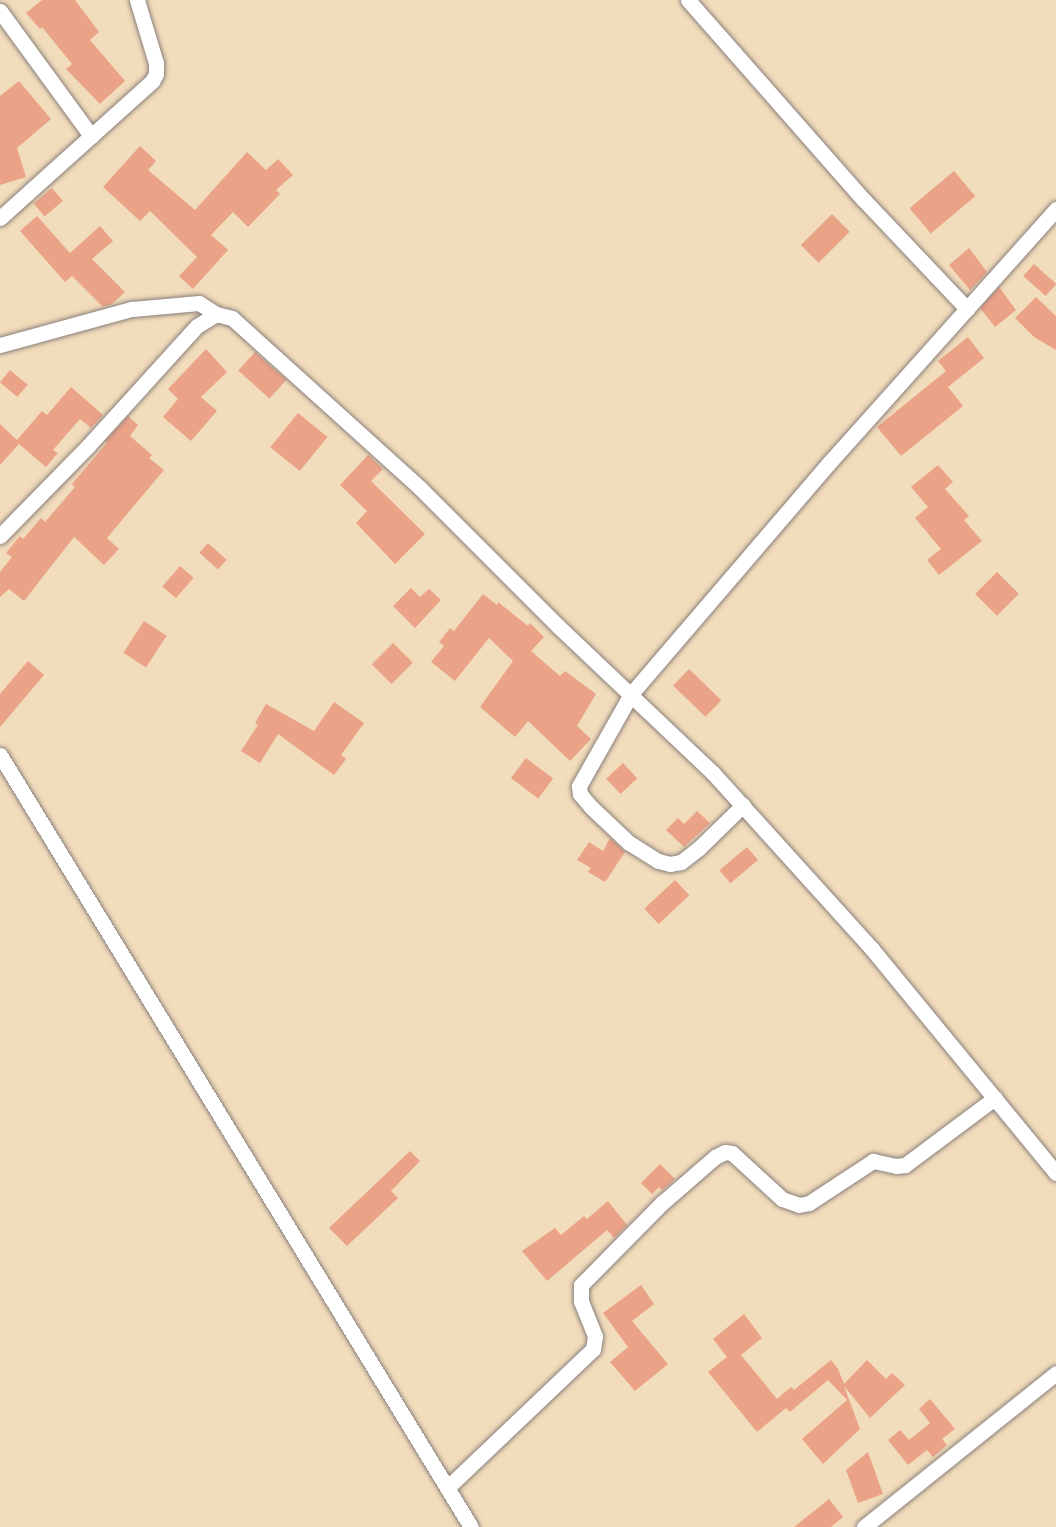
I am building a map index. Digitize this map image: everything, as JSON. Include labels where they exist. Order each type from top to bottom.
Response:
[{"type":"street","points":[[0,218],[152,81],[156,74],[137,0]]},
{"type":"street","points":[[688,0],[864,200],[967,309]]},
{"type":"street","points":[[0,11],[91,136]]},
{"type":"street","points":[[743,805],[699,848],[681,862],[670,864],[658,861],[629,843],[591,807],[580,794],[579,786],[631,694],[829,463],[1056,209]]},
{"type":"street","points":[[0,345],[132,309],[199,303],[216,314],[232,318],[421,489],[559,627],[631,694],[743,805],[872,949],[1056,1173]]},
{"type":"street","points":[[0,536],[88,446],[190,333],[216,314]]},
{"type":"street","points":[[0,755],[471,1527]]},
{"type":"street","points":[[447,1488],[593,1349],[595,1336],[580,1301],[581,1285],[662,1203],[715,1157],[725,1152],[732,1154],[782,1199],[799,1205],[809,1203],[873,1161],[896,1166],[905,1165],[995,1098]]},
{"type":"street","points":[[864,1527],[1056,1373]]},
{"type":"building","points":[[42,0],[75,0],[99,32],[90,40],[125,81],[100,104],[66,69],[72,64],[42,27],[40,29],[26,13]]},
{"type":"building","points":[[19,81],[51,119],[17,148],[26,177],[0,185],[0,96]]},
{"type":"building","points":[[140,146],[156,161],[148,170],[195,210],[247,152],[266,170],[278,159],[293,175],[276,190],[280,194],[248,227],[233,212],[211,235],[228,250],[193,289],[179,276],[197,257],[150,211],[140,221],[103,187]]},
{"type":"building","points":[[954,171],[975,196],[931,234],[910,208]]},
{"type":"building","points":[[52,188],[63,201],[45,216],[34,203]]},
{"type":"building","points":[[832,214],[850,232],[819,263],[801,245]]},
{"type":"building","points":[[37,216],[70,253],[100,226],[113,241],[92,259],[125,292],[112,304],[103,307],[72,276],[65,282],[20,231]]},
{"type":"building","points":[[969,248],[987,272],[970,290],[949,265]]},
{"type":"building","points":[[1034,264],[1056,284],[1046,296],[1023,276]]},
{"type":"building","points":[[999,287],[1016,310],[995,327],[980,308]]},
{"type":"building","points":[[1036,297],[1056,316],[1056,350],[1034,337],[1015,318]]},
{"type":"building","points":[[968,337],[984,358],[948,387],[963,406],[901,456],[877,427],[946,371],[938,361]]},
{"type":"building","points":[[206,349],[227,372],[201,397],[217,411],[191,441],[163,417],[178,399],[168,389]]},
{"type":"building","points":[[255,352],[286,380],[269,399],[238,371]]},
{"type":"building","points":[[10,370],[28,385],[17,397],[0,382]]},
{"type":"building","points":[[71,387],[103,415],[91,428],[80,419],[53,450],[58,453],[46,467],[19,444],[0,465],[0,424],[17,440],[42,411],[47,415]]},
{"type":"building","points":[[298,413],[328,437],[300,471],[270,447]]},
{"type":"building","points":[[128,416],[138,425],[130,436],[152,455],[149,458],[164,470],[107,538],[119,549],[104,565],[74,537],[24,601],[9,589],[0,597],[0,572],[12,557],[6,553],[20,536],[23,539],[41,518],[45,522],[75,487],[72,484],[107,443],[105,441]]},
{"type":"building","points":[[368,455],[383,469],[371,481],[425,534],[395,564],[356,523],[367,511],[340,485]]},
{"type":"building","points":[[938,465],[953,482],[945,489],[969,516],[964,520],[982,541],[939,575],[927,560],[941,549],[915,518],[928,507],[911,487]]},
{"type":"building","points":[[208,543],[227,560],[218,569],[199,553]]},
{"type":"building","points":[[180,566],[194,578],[176,598],[162,586]]},
{"type":"building","points":[[997,572],[1019,594],[997,616],[975,594]]},
{"type":"building","points":[[411,588],[420,597],[429,589],[441,600],[415,628],[393,606]]},
{"type":"building","points":[[483,594],[497,605],[498,602],[528,626],[530,623],[544,637],[531,651],[560,676],[565,671],[596,694],[577,726],[591,739],[570,761],[528,721],[515,737],[480,707],[513,661],[489,638],[455,681],[431,662],[444,646],[439,642],[450,628],[454,631]]},
{"type":"building","points":[[144,621],[167,636],[146,668],[123,653]]},
{"type":"building","points":[[393,643],[413,663],[392,684],[372,664]]},
{"type":"building","points":[[28,661],[44,675],[0,727],[0,694]]},
{"type":"building","points":[[689,669],[721,700],[705,717],[673,686]]},
{"type":"building","points":[[334,702],[364,723],[341,755],[346,759],[334,775],[278,734],[260,763],[241,751],[258,725],[255,723],[266,704],[314,731]]},
{"type":"building","points":[[526,758],[553,778],[538,798],[511,778]]},
{"type":"building","points":[[623,763],[637,778],[621,794],[606,779]]},
{"type":"building","points":[[697,811],[710,823],[684,847],[666,830],[678,818],[684,824]]},
{"type":"building","points":[[610,838],[625,852],[605,882],[588,872],[591,868],[577,860],[589,842],[603,851]]},
{"type":"building","points":[[747,847],[758,860],[730,883],[719,870]]},
{"type":"building","points":[[675,880],[689,895],[659,924],[644,909]]},
{"type":"building","points":[[410,1151],[420,1161],[391,1191],[398,1198],[347,1246],[329,1228]]},
{"type":"building","points":[[660,1164],[675,1179],[662,1190],[659,1187],[652,1194],[641,1183]]},
{"type":"building","points":[[608,1201],[627,1225],[614,1238],[607,1230],[547,1281],[522,1251],[555,1228],[561,1235],[584,1216],[587,1219]]},
{"type":"building","points":[[641,1285],[654,1304],[632,1321],[668,1364],[635,1391],[610,1362],[628,1347],[603,1313]]},
{"type":"building","points":[[744,1314],[762,1338],[741,1355],[777,1399],[791,1387],[794,1390],[831,1360],[838,1369],[844,1384],[867,1360],[886,1379],[892,1373],[905,1385],[870,1418],[844,1386],[860,1429],[823,1464],[802,1439],[847,1400],[828,1380],[790,1412],[786,1408],[757,1432],[708,1372],[727,1357],[713,1339]]},
{"type":"building","points":[[930,1399],[955,1429],[942,1439],[947,1445],[933,1457],[927,1450],[908,1465],[888,1440],[900,1430],[909,1440],[930,1423],[919,1409]]},
{"type":"building","points":[[868,1452],[883,1494],[858,1503],[846,1470]]},
{"type":"building","points":[[829,1499],[843,1517],[831,1527],[794,1527]]}]
